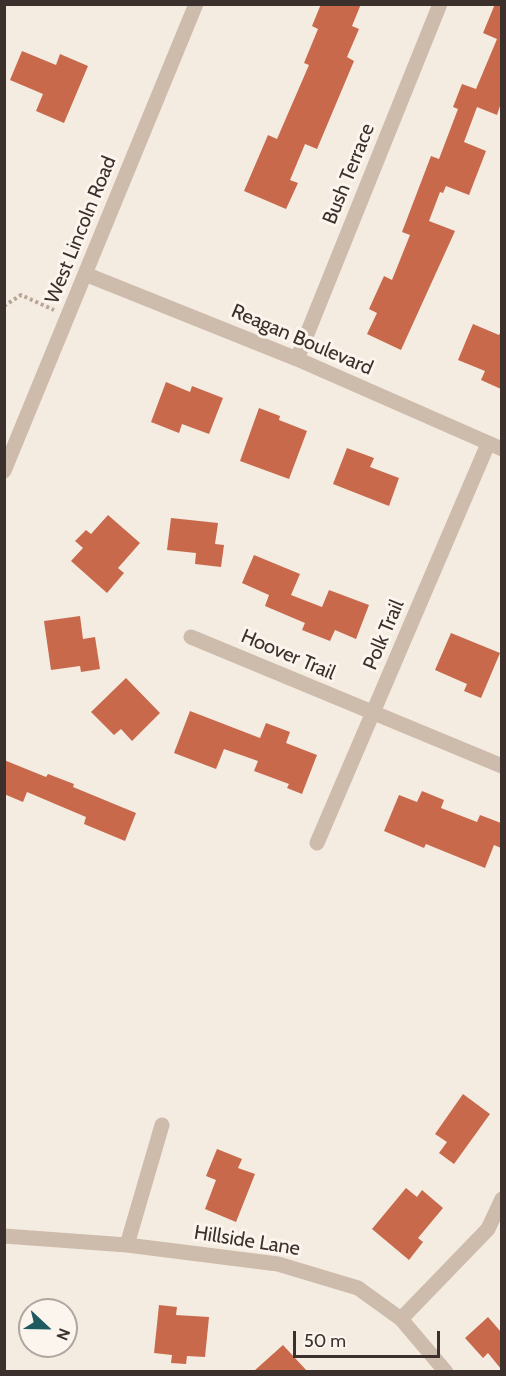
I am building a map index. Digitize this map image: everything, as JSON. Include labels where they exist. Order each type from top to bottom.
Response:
[{"type":"street","name":"West Lincoln Road","points":[[4,471],[196,4]]},
{"type":"street","name":"Bush Terrace","points":[[297,359],[440,4]]},
{"type":"street","name":"Reagan Boulevard","points":[[85,274],[297,359],[495,446]]},
{"type":"street","name":"Polk Trail","points":[[317,843],[495,446]]},
{"type":"street","name":"Hoover Trail","points":[[191,637],[501,766]]},
{"type":"street","points":[[127,1245],[162,1125]]},
{"type":"street","points":[[401,1319],[488,1229],[501,1199]]},
{"type":"street","name":"Hillside Lane","points":[[4,1236],[127,1245],[278,1264],[358,1288],[401,1319],[446,1371]]},
{"type":"path","points":[[4,306],[21,295],[68,316]]},
{"type":"building","points":[[321,4],[361,4],[352,26],[359,29],[347,57],[354,61],[317,149],[305,144],[290,180],[298,183],[286,209],[244,191],[268,135],[277,139],[309,65],[304,63],[318,29],[312,26]]},
{"type":"building","points":[[495,4],[501,4],[501,103],[497,115],[477,107],[464,142],[486,151],[469,195],[446,186],[443,193],[440,192],[429,221],[455,231],[401,350],[367,334],[377,313],[369,309],[384,276],[392,280],[410,235],[402,232],[431,156],[439,159],[458,109],[453,107],[462,84],[476,89],[497,39],[483,33]]},
{"type":"building","points":[[22,51],[56,65],[60,54],[88,66],[64,123],[36,111],[43,94],[10,80]]},
{"type":"building","points":[[473,324],[499,335],[501,331],[501,389],[481,380],[485,371],[458,360]]},
{"type":"building","points":[[166,382],[190,392],[192,386],[223,398],[209,434],[182,424],[179,433],[151,422]]},
{"type":"building","points":[[259,408],[280,416],[279,420],[307,431],[289,479],[240,461]]},
{"type":"building","points":[[347,448],[374,458],[370,467],[399,478],[389,506],[333,484]]},
{"type":"building","points":[[108,515],[140,543],[118,568],[124,573],[107,593],[71,561],[83,548],[75,541],[86,530],[91,534]]},
{"type":"building","points":[[171,518],[218,523],[215,544],[224,545],[221,567],[195,564],[196,553],[167,550]]},
{"type":"building","points":[[254,555],[300,574],[291,595],[322,607],[329,590],[369,605],[356,639],[335,630],[330,641],[302,630],[305,623],[265,606],[269,595],[242,583]]},
{"type":"building","points":[[80,616],[83,639],[95,637],[100,669],[81,672],[80,666],[51,670],[44,621]]},
{"type":"building","points":[[451,633],[500,653],[481,698],[464,691],[467,684],[435,670]]},
{"type":"building","points":[[126,678],[160,713],[132,741],[121,729],[114,735],[91,712]]},
{"type":"building","points":[[190,711],[260,738],[266,723],[290,732],[286,743],[317,755],[302,794],[287,788],[289,784],[254,771],[258,761],[224,749],[216,769],[174,753]]},
{"type":"building","points":[[4,760],[46,777],[48,774],[74,784],[73,787],[136,813],[125,841],[84,824],[86,817],[27,792],[23,802],[4,794]]},
{"type":"building","points":[[422,791],[444,800],[441,808],[477,822],[480,815],[501,823],[501,848],[494,845],[485,868],[426,844],[424,848],[384,831],[399,795],[417,802]]},
{"type":"building","points":[[463,1094],[490,1114],[454,1164],[439,1153],[447,1142],[435,1134]]},
{"type":"building","points":[[217,1149],[242,1159],[238,1168],[255,1174],[236,1222],[205,1209],[216,1180],[206,1176]]},
{"type":"building","points":[[406,1188],[417,1197],[422,1190],[443,1208],[418,1238],[423,1242],[409,1260],[372,1229]]},
{"type":"building","points":[[159,1305],[177,1307],[176,1315],[209,1317],[205,1357],[187,1356],[186,1364],[171,1363],[172,1355],[154,1353]]},
{"type":"building","points":[[488,1317],[501,1332],[501,1369],[488,1353],[483,1358],[465,1338]]},
{"type":"building","points":[[283,1345],[307,1371],[254,1371]]}]
